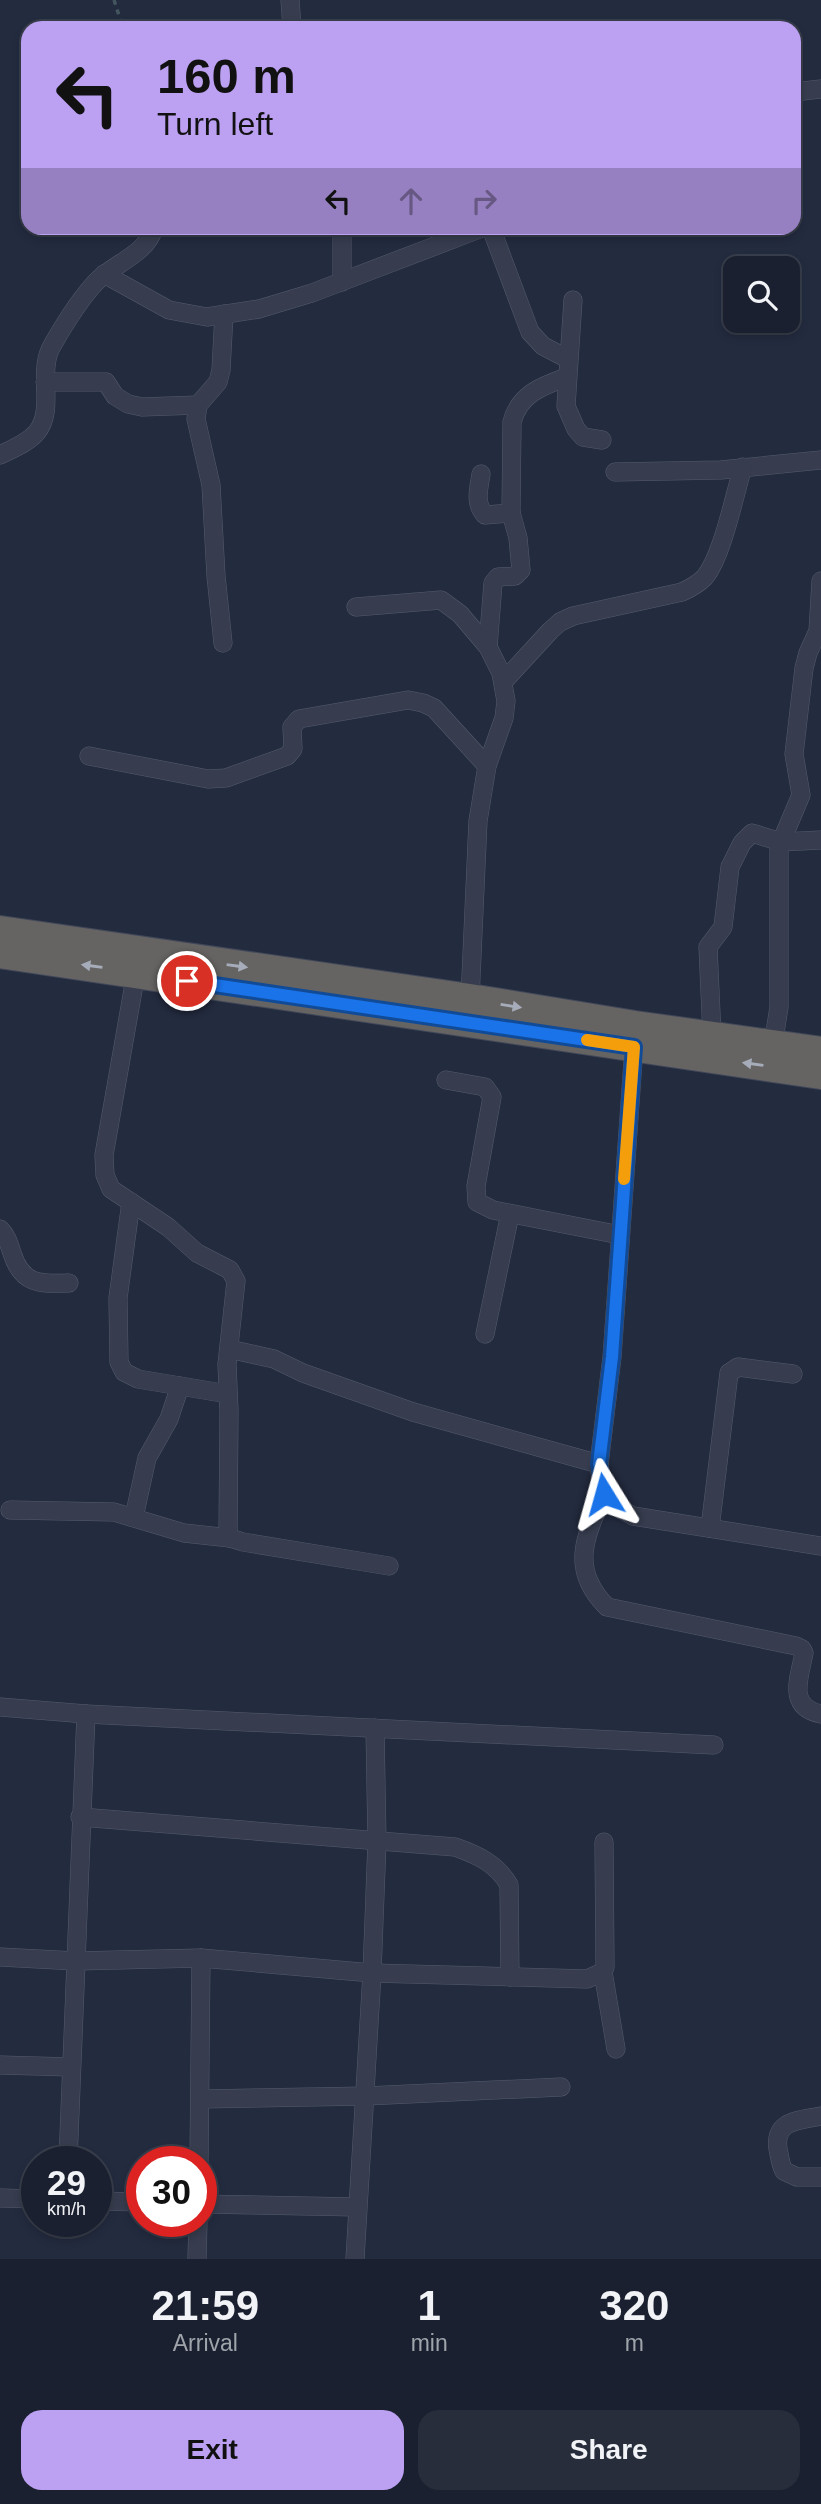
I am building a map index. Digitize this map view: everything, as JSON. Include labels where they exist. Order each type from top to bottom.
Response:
[{"type":"highway","points":[[0,931],[821,1052]]},
{"type":"highway","points":[[0,953],[821,1074]]},
{"type":"street","points":[[290,0],[292,21]]},
{"type":"street","points":[[801,91],[821,89]]},
{"type":"street","points":[[0,455],[36,434],[43,424],[46,355],[89,290],[104,274],[141,248],[150,235]]},
{"type":"street","points":[[342,235],[342,282]]},
{"type":"street","points":[[104,274],[169,310],[207,317],[259,309],[342,282],[464,235]]},
{"type":"street","points":[[494,235],[530,332],[568,368]]},
{"type":"street","points":[[573,300],[566,406],[576,429],[583,437],[602,440]]},
{"type":"street","points":[[223,643],[211,485],[198,429],[198,405],[218,382],[224,314]]},
{"type":"street","points":[[488,648],[493,583],[498,577],[518,575],[521,570],[518,538],[511,513],[512,422],[515,412],[529,393],[568,368]]},
{"type":"street","points":[[45,382],[106,382],[122,402],[142,407],[198,405]]},
{"type":"street","points":[[615,472],[685,472],[821,460]]},
{"type":"street","points":[[503,682],[560,622],[573,616],[682,592],[695,586],[709,571],[717,552],[743,467]]},
{"type":"street","points":[[481,474],[477,501],[481,513],[511,513]]},
{"type":"street","points":[[773,1045],[779,1007],[781,842],[801,795],[794,754],[804,668],[818,631],[821,581]]},
{"type":"street","points":[[356,607],[441,600],[460,614],[488,648],[503,682],[506,701],[504,718],[487,766],[475,857],[470,999]]},
{"type":"street","points":[[89,756],[197,779],[218,779],[281,759],[291,753],[292,727],[299,719],[408,700],[434,708],[487,766]]},
{"type":"street","points":[[712,1036],[708,947],[723,927],[730,867],[742,843],[751,833],[781,842],[821,841]]},
{"type":"street","points":[[135,973],[104,1167],[106,1182],[111,1189],[168,1227],[197,1253],[234,1274],[237,1289],[229,1349],[228,1394],[226,1530],[230,1538]]},
{"type":"street","points":[[634,1047],[612,1357],[599,1464],[604,1494],[610,1503],[633,1516],[821,1546]]},
{"type":"street","points":[[446,1080],[485,1087],[492,1097],[476,1197],[482,1206],[620,1235]]},
{"type":"street","points":[[131,1202],[118,1298],[119,1363],[124,1372],[138,1379],[228,1394]]},
{"type":"street","points":[[485,1334],[510,1213]]},
{"type":"street","points":[[0,1229],[6,1234],[15,1261],[30,1280],[42,1284],[69,1283]]},
{"type":"street","points":[[229,1349],[274,1359],[303,1373],[413,1412],[599,1464]]},
{"type":"street","points":[[710,1528],[729,1373],[738,1367],[793,1374]]},
{"type":"street","points":[[134,1517],[147,1458],[169,1419],[180,1386]]},
{"type":"street","points":[[604,1494],[584,1541],[583,1554],[589,1584],[607,1607],[796,1646],[804,1653],[798,1696],[803,1706],[811,1712],[821,1714]]},
{"type":"street","points":[[10,1510],[114,1512],[184,1533],[230,1538],[389,1566]]},
{"type":"street","points":[[0,1707],[86,1714],[714,1745]]},
{"type":"street","points":[[68,2146],[86,1714]]},
{"type":"street","points":[[355,2259],[366,2096],[377,1842],[375,1728]]},
{"type":"street","points":[[80,1817],[456,1847],[474,1854],[502,1874],[509,1885],[510,1977]]},
{"type":"street","points":[[604,1842],[603,1972],[616,2049]]},
{"type":"street","points":[[0,1957],[76,1961],[201,1958],[372,1973],[587,1979],[603,1972]]},
{"type":"street","points":[[199,2146],[201,1958]]},
{"type":"street","points":[[0,2065],[71,2067]]},
{"type":"street","points":[[201,2099],[366,2096],[561,2087]]},
{"type":"street","points":[[821,2116],[790,2123],[779,2130],[776,2136],[784,2171],[797,2177],[821,2177]]},
{"type":"street","points":[[0,2198],[21,2199]]},
{"type":"street","points":[[217,2204],[357,2207]]},
{"type":"street","points":[[197,2259],[198,2237]]},
{"type":"path","points":[[114,0],[121,21]]},
{"type":"slow traffic","points":[[587,1040],[634,1047],[624,1179]]},
{"type":"route","points":[[187,981],[634,1047],[612,1357],[599,1464],[604,1494]]}]
